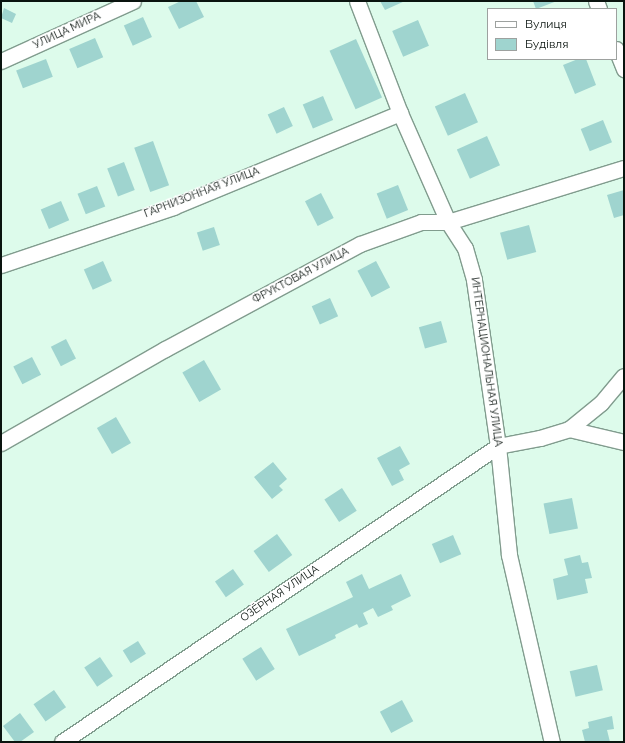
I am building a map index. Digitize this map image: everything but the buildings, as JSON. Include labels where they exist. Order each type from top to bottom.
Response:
[{"type":"street","name":"УЛИЦА МИРА","points":[[1,61],[133,1]]},
{"type":"street","name":"ИНТЕРНАЦИОНАЛЬНАЯ УЛИЦА","points":[[357,1],[400,113],[448,222],[465,248],[474,280],[498,446],[509,555],[552,742]]},
{"type":"street","points":[[617,52],[624,69]]},
{"type":"street","name":"ГАРНИЗОННАЯ УЛИЦА","points":[[1,265],[173,207],[400,113]]},
{"type":"street","name":"ФРУКТОВАЯ УЛИЦА","points":[[1,443],[165,349],[360,244],[421,222],[448,222],[624,168]]},
{"type":"street","points":[[498,446],[540,438],[569,429],[601,403],[624,376]]},
{"type":"street","points":[[569,429],[624,442]]},
{"type":"street","name":"ОЗЁРНАЯ УЛИЦА","points":[[62,742],[498,446]]}]
